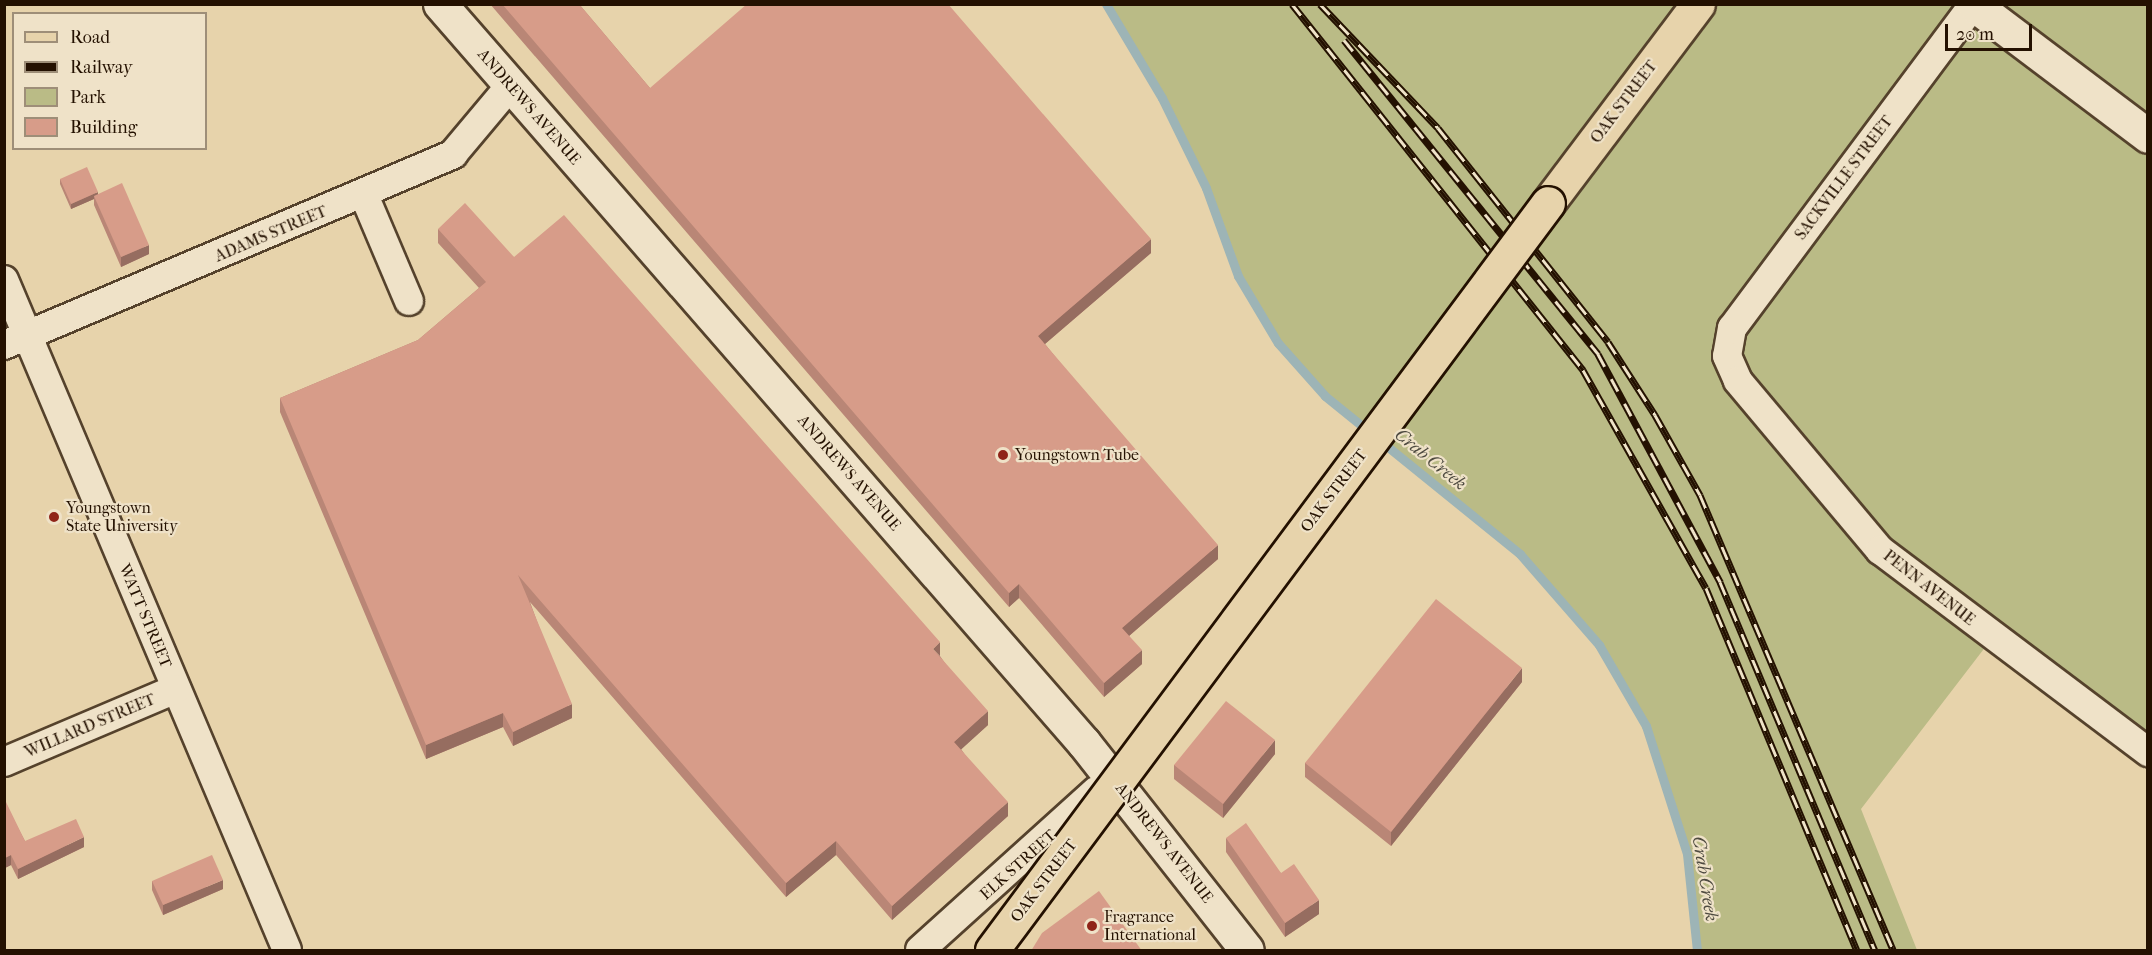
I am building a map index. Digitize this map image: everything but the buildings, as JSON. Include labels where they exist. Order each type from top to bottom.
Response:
[{"type":"main road","name":"OAK STREET","points":[[993,951],[1698,4]]},
{"type":"street","name":"ANDREWS AVENUE","points":[[440,4],[1110,773],[1247,951]]},
{"type":"street","points":[[1973,5],[2148,136]]},
{"type":"street","name":"SACKVILLE STREET","points":[[1726,356],[1732,328],[1973,5]]},
{"type":"street","name":"ADAMS STREET","points":[[16,340],[364,195],[453,154],[510,86]]},
{"type":"street","points":[[364,195],[409,302]]},
{"type":"street","name":"WATT STREET","points":[[4,280],[16,340],[176,689],[287,951]]},
{"type":"street","name":"PENN AVENUE","points":[[1726,356],[1745,390],[1880,550],[2148,752]]},
{"type":"street","name":"WILLARD STREET","points":[[4,762],[176,689]]},
{"type":"street","name":"ELK STREET","points":[[920,951],[1086,803],[1110,773]]},
{"type":"green space","points":[[1106,5],[2147,5],[2147,752],[1993,637],[1861,809],[1917,950],[1697,950],[1687,854],[1646,726],[1599,645],[1520,554],[1373,438],[1325,396],[1278,343],[1238,276],[1206,188],[1162,98]]},
{"type":"waterway","name":"Crab Creek","points":[[1106,4],[1162,98],[1206,188],[1238,276],[1278,343],[1325,396],[1520,554],[1599,645],[1646,726],[1687,854],[1697,950]]},
{"type":"railway","points":[[1292,4],[1583,370],[1706,588],[1857,950]]},
{"type":"railway","points":[[1320,4],[1438,128],[1608,342],[1655,415],[1700,495],[1893,950]]},
{"type":"railway","points":[[1344,40],[1598,354],[1720,582],[1875,950]]},
{"type":"place","name":"Youngstown Tube","points":[[1003,455]]},
{"type":"place","name":"Youngstown State University","points":[[54,517]]},
{"type":"place","name":"Fragrance International","points":[[1092,926]]}]
